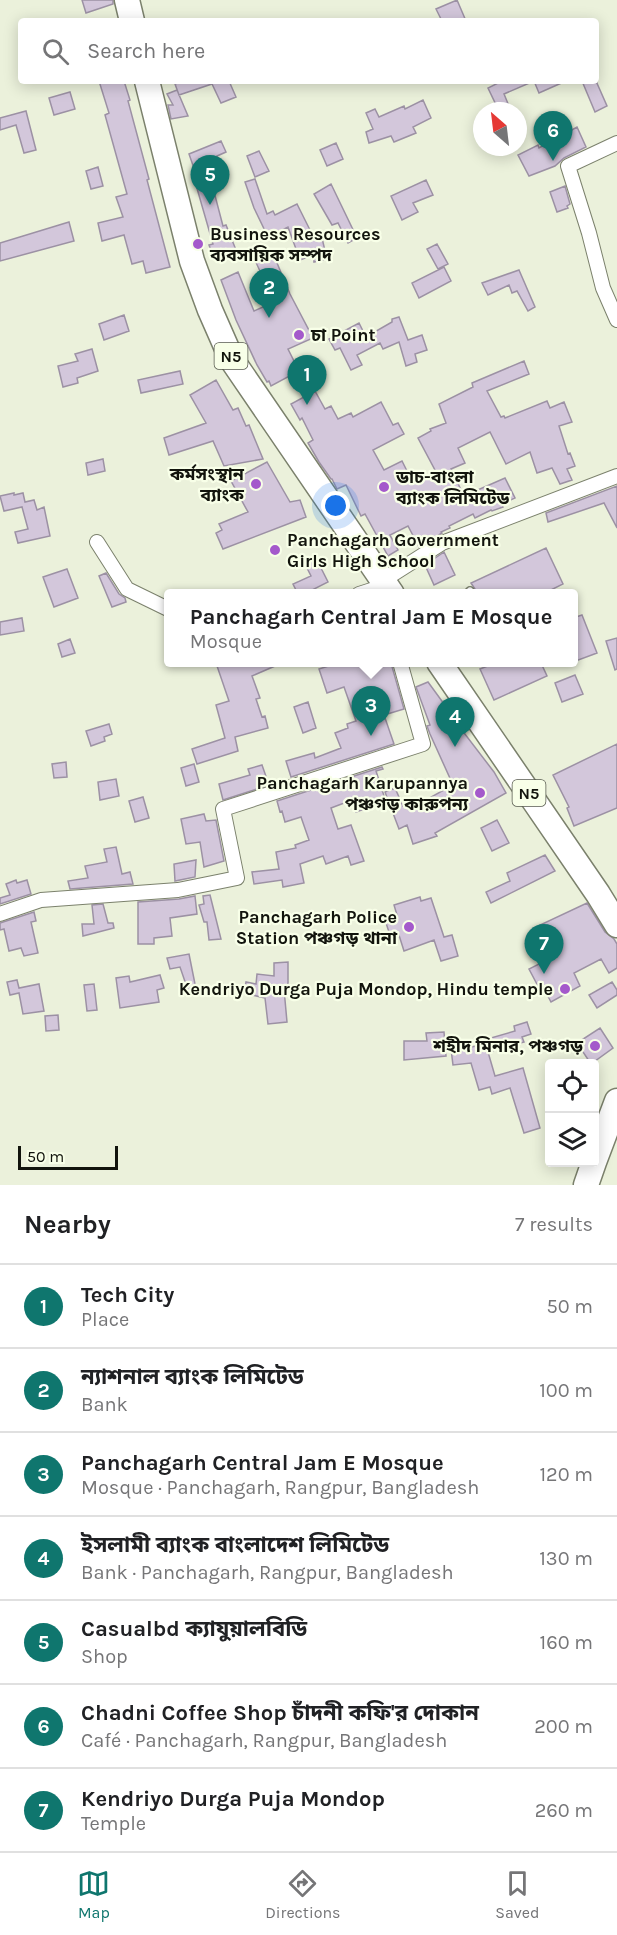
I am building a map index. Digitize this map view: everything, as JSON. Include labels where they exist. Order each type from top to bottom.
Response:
[{"type":"highway","points":[[127,0],[131,18]]},
{"type":"highway","name":"N5","points":[[148,84],[192,261],[232,360],[387,589]]},
{"type":"highway","name":"N5","points":[[442,667],[617,925]]},
{"type":"highway","points":[[599,1149],[617,1101]]},
{"type":"highway","points":[[586,1185],[592,1167]]},
{"type":"street","points":[[617,143],[568,166],[603,288],[617,320]]},
{"type":"street","points":[[388,589],[390,576],[442,543],[617,476]]},
{"type":"street","points":[[97,542],[127,589],[164,607]]},
{"type":"street","points":[[0,914],[41,900],[178,890],[237,878],[223,808],[423,744],[401,667]]},
{"type":"building","points":[[82,0],[113,0],[113,4],[86,13]]},
{"type":"building","points":[[457,0],[465,18],[440,18],[436,9]]},
{"type":"building","points":[[100,84],[125,84],[170,267],[146,273],[143,261],[132,264],[124,235],[102,241],[98,223],[123,217],[116,197],[127,194],[105,115],[109,113]]},
{"type":"building","points":[[175,84],[212,84],[179,95]]},
{"type":"building","points":[[212,84],[230,84],[236,97],[221,103]]},
{"type":"building","points":[[496,84],[527,84],[504,94],[507,102],[495,102],[488,88]]},
{"type":"building","points":[[535,84],[559,84],[539,93]]},
{"type":"building","points":[[583,84],[597,84],[607,106],[595,112]]},
{"type":"building","points":[[177,90],[188,116],[171,119],[168,105],[173,105],[167,94]]},
{"type":"building","points":[[70,92],[75,109],[54,115],[49,98]]},
{"type":"building","points":[[423,100],[431,118],[413,127],[416,133],[394,142],[391,136],[369,143],[366,132],[373,129],[366,113],[375,109],[379,117],[404,106],[405,109]]},
{"type":"building","points":[[26,111],[36,150],[24,153],[16,125],[0,130],[0,118]]},
{"type":"building","points":[[577,127],[586,147],[564,158],[555,166],[529,176],[519,156],[527,156],[527,150],[538,145],[539,148]]},
{"type":"building","points":[[221,141],[226,152],[217,156],[220,164],[208,169],[223,226],[226,225],[236,250],[214,258],[209,245],[213,244],[194,178],[197,177],[189,154]]},
{"type":"building","points":[[336,143],[343,159],[327,166],[320,150]]},
{"type":"building","points":[[259,151],[269,171],[255,177],[247,156]]},
{"type":"building","points":[[98,167],[103,186],[91,189],[86,171]]},
{"type":"building","points":[[255,179],[267,214],[273,211],[275,215],[297,204],[313,236],[321,234],[327,259],[314,262],[313,255],[300,260],[288,227],[268,237],[245,182]]},
{"type":"building","points":[[426,180],[433,195],[413,203],[418,212],[402,220],[391,196]]},
{"type":"building","points":[[331,184],[357,238],[348,243],[338,223],[332,225],[314,194]]},
{"type":"building","points":[[565,186],[570,204],[568,208],[557,212],[550,192]]},
{"type":"building","points":[[69,222],[74,241],[0,261],[0,243]]},
{"type":"building","points":[[437,244],[448,264],[438,269],[427,249]]},
{"type":"building","points":[[272,251],[290,294],[313,338],[288,349],[299,371],[271,386],[257,365],[221,280],[238,272],[254,311],[274,302],[254,258]]},
{"type":"building","points":[[444,267],[451,281],[419,298],[412,283]]},
{"type":"building","points":[[519,270],[535,307],[528,311],[517,291],[512,293],[509,285],[488,295],[482,283]]},
{"type":"building","points":[[124,315],[129,331],[104,340],[99,324]]},
{"type":"building","points":[[399,317],[408,340],[422,335],[427,350],[415,354],[417,362],[406,366],[399,342],[383,349],[380,343],[357,355],[362,365],[351,370],[340,348],[335,350],[329,339],[359,323],[366,337],[392,322],[392,319]]},
{"type":"building","points":[[92,349],[98,371],[77,378],[78,383],[63,387],[58,366],[78,361],[75,354]]},
{"type":"building","points":[[524,361],[529,374],[487,391],[501,417],[505,418],[547,401],[550,408],[564,402],[572,422],[559,426],[568,454],[570,453],[575,466],[567,469],[572,480],[560,484],[552,468],[537,473],[530,452],[506,464],[490,432],[458,448],[465,463],[451,469],[464,496],[505,478],[515,498],[502,504],[503,507],[475,518],[473,514],[449,526],[450,528],[419,547],[408,526],[390,535],[398,550],[388,556],[365,514],[361,516],[346,485],[337,489],[319,462],[308,443],[313,440],[302,418],[300,420],[291,404],[315,391],[325,409],[331,406],[338,419],[351,413],[353,417],[381,402],[393,425],[398,423],[404,434],[373,450],[384,470],[402,461],[413,483],[436,472],[418,438],[431,431],[430,429],[446,423],[439,404],[473,387],[472,383]]},
{"type":"building","points":[[180,371],[183,384],[141,393],[138,380]]},
{"type":"building","points":[[216,380],[233,410],[238,408],[246,426],[249,425],[263,459],[224,466],[213,441],[169,455],[164,438],[206,423],[190,395]]},
{"type":"building","points":[[103,459],[105,471],[88,475],[86,463]]},
{"type":"building","points":[[267,462],[290,502],[300,500],[306,517],[223,549],[216,533],[222,530],[219,524],[248,512],[231,481]]},
{"type":"building","points":[[617,486],[617,528],[604,503],[548,522],[546,513]]},
{"type":"building","points":[[14,493],[14,495],[23,493],[25,502],[34,500],[37,510],[44,507],[50,536],[18,543],[15,532],[28,529],[22,507],[4,511],[0,496]]},
{"type":"building","points":[[546,548],[563,584],[553,589],[475,589],[471,583]]},
{"type":"building","points":[[444,552],[455,575],[434,585],[425,565]]},
{"type":"building","points":[[316,558],[328,582],[314,589],[296,589],[293,584],[311,576],[305,564]]},
{"type":"building","points":[[67,569],[78,598],[54,607],[43,577]]},
{"type":"building","points":[[106,573],[126,602],[112,607],[99,576]]},
{"type":"building","points":[[582,615],[597,653],[578,660],[578,616]]},
{"type":"building","points":[[22,618],[24,631],[0,635],[0,622]]},
{"type":"building","points":[[617,638],[617,669],[615,670],[606,641]]},
{"type":"building","points":[[70,639],[75,653],[62,657],[58,644]]},
{"type":"building","points":[[217,667],[273,667],[252,676],[260,698],[256,699],[262,717],[265,716],[268,728],[235,737],[238,751],[197,764],[192,749],[225,738],[216,705],[229,701]]},
{"type":"building","points":[[325,667],[392,667],[404,709],[384,715],[394,744],[291,777],[286,761],[314,753],[315,758],[341,748],[335,733],[348,728],[347,724],[356,721],[344,687],[327,693],[319,669]]},
{"type":"building","points":[[485,667],[543,667],[547,676],[494,700],[480,669]]},
{"type":"building","points":[[575,675],[583,694],[562,702],[555,683]]},
{"type":"building","points":[[428,682],[494,772],[506,793],[435,833],[437,836],[413,844],[407,825],[399,829],[385,792],[395,788],[403,806],[416,802],[417,805],[453,785],[430,734],[427,726],[430,725],[416,687]]},
{"type":"building","points":[[308,702],[316,728],[303,733],[294,707]]},
{"type":"building","points":[[109,724],[112,734],[104,737],[105,741],[91,746],[86,731]]},
{"type":"building","points":[[617,744],[617,808],[574,826],[567,808],[569,807],[553,775]]},
{"type":"building","points":[[66,762],[67,777],[54,778],[52,764]]},
{"type":"building","points":[[194,764],[199,782],[186,786],[181,768]]},
{"type":"building","points":[[262,765],[269,785],[223,800],[219,784],[250,775],[248,769]]},
{"type":"building","points":[[382,767],[383,769],[376,771],[385,799],[366,805],[367,808],[356,812],[352,800],[331,808],[338,829],[351,825],[364,861],[351,865],[348,856],[326,864],[323,856],[300,864],[304,883],[283,887],[282,880],[254,884],[252,872],[279,869],[276,852],[296,848],[295,845],[309,840],[301,817],[285,822],[277,801]]},
{"type":"building","points":[[116,779],[119,796],[100,800],[98,782]]},
{"type":"building","points":[[143,797],[149,818],[135,822],[129,801]]},
{"type":"building","points":[[204,814],[206,821],[216,820],[224,861],[204,867],[200,842],[186,844],[181,819]]},
{"type":"building","points":[[497,820],[509,843],[492,851],[481,828]]},
{"type":"building","points":[[116,847],[122,874],[130,872],[133,884],[70,889],[68,881],[88,878],[85,866],[107,862],[104,849]]},
{"type":"building","points":[[545,855],[555,871],[491,903],[486,892],[510,881],[507,873]]},
{"type":"building","points":[[196,860],[195,877],[175,881],[174,864]]},
{"type":"building","points":[[16,880],[17,883],[27,880],[31,894],[0,904],[0,898],[10,895],[6,884]]},
{"type":"building","points":[[210,895],[221,939],[209,940],[207,922],[204,922],[199,905],[204,904],[203,896]]},
{"type":"building","points":[[195,896],[197,914],[170,918],[172,936],[154,938],[154,944],[138,944],[138,902]]},
{"type":"building","name":"Panchagarh Police Station পঞ্চগড় থানা","points":[[420,897],[421,901],[431,898],[444,937],[452,935],[458,956],[441,961],[434,940],[404,951],[398,932],[390,935],[386,923],[393,921],[391,917],[397,915],[394,905]]},
{"type":"building","points":[[587,903],[605,932],[617,944],[617,968],[609,973],[601,959],[574,973],[580,986],[551,1002],[543,987],[539,988],[529,969],[553,957],[540,925]]},
{"type":"building","points":[[103,904],[108,923],[113,923],[114,928],[83,936],[82,924],[94,924],[92,905]]},
{"type":"building","points":[[34,912],[36,921],[31,922],[38,953],[24,956],[21,948],[9,951],[4,929],[0,930],[0,923]]},
{"type":"building","points":[[189,954],[197,994],[190,996],[180,967],[170,969],[167,958]]},
{"type":"building","points":[[288,962],[288,989],[284,989],[287,1022],[268,1024],[265,998],[244,993],[246,982],[256,984],[257,974],[274,976],[274,963]]},
{"type":"building","points":[[160,975],[164,988],[157,990],[159,1002],[120,1008],[116,978],[129,976],[130,982]]},
{"type":"building","points":[[17,980],[19,988],[39,984],[44,1011],[23,1014],[19,993],[10,995],[7,982]]},
{"type":"building","points":[[612,982],[617,995],[597,1008],[589,995]]},
{"type":"building","points":[[94,984],[97,1010],[87,1011],[84,985]]},
{"type":"building","points":[[58,1015],[59,1030],[46,1031],[45,1016]]},
{"type":"building","points":[[527,1022],[531,1034],[522,1037],[524,1042],[488,1052],[495,1076],[523,1068],[540,1128],[524,1133],[510,1088],[492,1094],[490,1087],[479,1090],[471,1063],[453,1065],[451,1049],[478,1046],[477,1042],[515,1031],[514,1026]]},
{"type":"building","name":"শহীদ মিনার, পঞ্চগড়","points":[[600,1028],[613,1048],[598,1059],[588,1059],[577,1043]]},
{"type":"building","points":[[444,1032],[446,1056],[404,1060],[404,1041],[427,1041],[426,1033]]},
{"type":"place","name":"Chadni Coffee Shop চাঁদনী কফি'র দোকান","points":[[553,161]]},
{"type":"place","name":"Casualbd ক্যাযুয়ালবিডি","points":[[210,205]]},
{"type":"place","name":"Business Resources ব্যবসায়িক সম্পদ","points":[[198,244]]},
{"type":"place","name":"ন্যাশনাল ব্যাংক লিমিটেড","points":[[269,318]]},
{"type":"place","name":"চা Point","points":[[299,335]]},
{"type":"place","name":"Tech City","points":[[307,405]]},
{"type":"place","name":"কর্মসংস্থান ব্যাংক","points":[[256,484]]},
{"type":"place","name":"ডাচ-বাংলা ব্যাংক লিমিটেড","points":[[384,487]]},
{"type":"place","name":"Panchagarh Government Girls High School","points":[[275,550]]},
{"type":"place","name":"Panchagarh Central Jam E Mosque","points":[[371,736]]},
{"type":"place","name":"ইসলামী ব্যাংক বাংলাদেশ লিমিটেড","points":[[455,747]]},
{"type":"place","name":"Panchagarh Karupannya পঞ্চগড় কারুপন্য","points":[[480,793]]},
{"type":"place","name":"Panchagarh Police Station পঞ্চগড় থানা","points":[[409,927]]},
{"type":"place","name":"Kendriyo Durga Puja Mondop","points":[[544,974]]},
{"type":"place","name":"Kendriyo Durga Puja Mondop, Hindu temple","points":[[565,989]]},
{"type":"place","name":"শহীদ মিনার, পঞ্চগড়","points":[[595,1046]]}]
